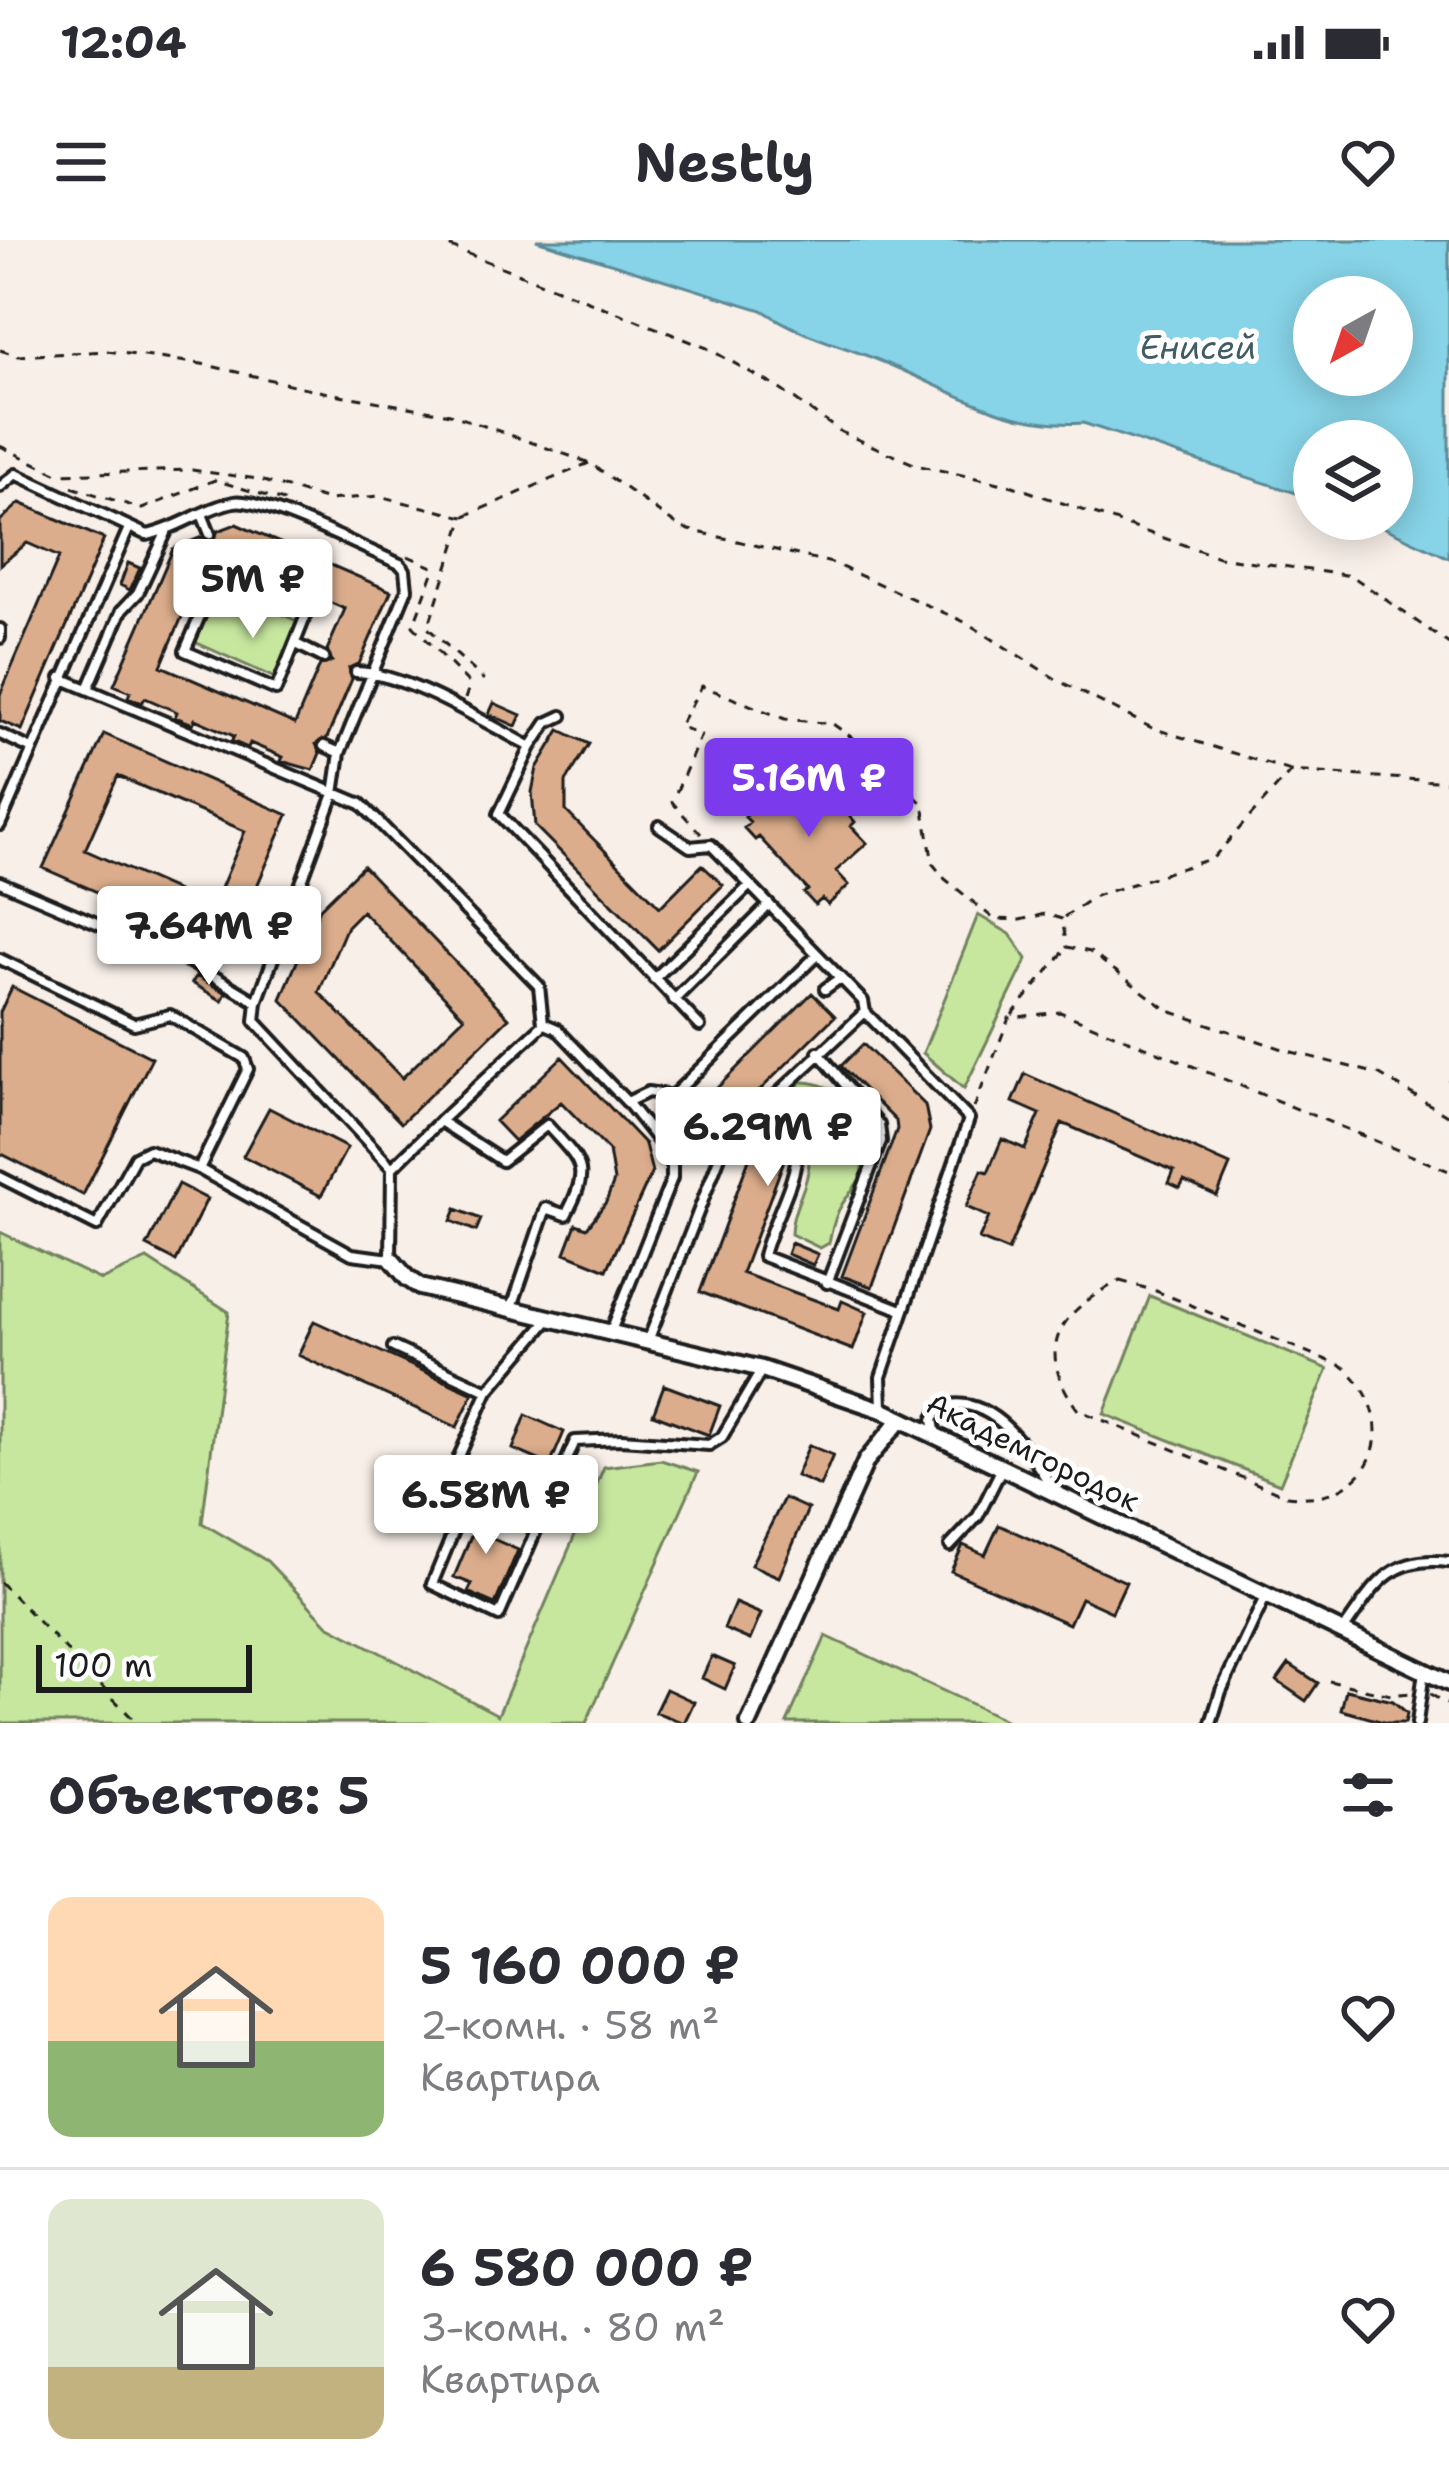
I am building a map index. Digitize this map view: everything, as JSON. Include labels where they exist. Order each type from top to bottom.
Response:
[{"type":"street","points":[[391,1258],[420,1287],[762,1369],[901,1419]]},
{"type":"street","name":"Академгородок","points":[[749,1723],[866,1460],[901,1419],[1449,1683]]},
{"type":"lane","points":[[0,487],[16,473],[147,535],[234,502],[253,502],[400,564],[407,589],[340,753],[334,794],[257,1002],[255,1021],[392,1168],[391,1258],[352,1254],[199,1169],[149,1150],[136,1156],[97,1226],[0,1178]]},
{"type":"lane","points":[[202,514],[210,534]]},
{"type":"lane","points":[[0,825],[129,528]]},
{"type":"lane","points":[[88,689],[122,610],[138,593],[166,531]]},
{"type":"lane","points":[[221,562],[227,576],[302,609],[305,623],[276,690],[185,651],[214,583],[227,576]]},
{"type":"lane","points":[[296,644],[323,658]]},
{"type":"lane","points":[[356,672],[374,672],[462,710],[531,747]]},
{"type":"lane","points":[[62,678],[361,805],[539,986],[543,1023]]},
{"type":"lane","points":[[562,716],[547,724],[531,747],[499,814],[700,1026]]},
{"type":"lane","points":[[0,734],[32,749]]},
{"type":"lane","points":[[324,746],[340,753]]},
{"type":"lane","points":[[659,826],[690,847],[711,844],[969,1119],[880,1378],[882,1410]]},
{"type":"lane","points":[[0,882],[193,964],[257,1002]]},
{"type":"lane","points":[[654,979],[749,886]]},
{"type":"lane","points":[[674,1000],[769,905]]},
{"type":"lane","points":[[672,1096],[817,955]]},
{"type":"lane","points":[[0,959],[134,1024],[170,1015],[244,1058],[248,1069],[199,1169]]},
{"type":"lane","points":[[825,989],[840,978]]},
{"type":"lane","points":[[865,1012],[818,1052],[772,1102],[792,1131],[798,1154],[763,1256],[902,1310]]},
{"type":"lane","points":[[543,1023],[557,1029],[627,1102],[672,1158],[672,1178],[611,1331]]},
{"type":"lane","points":[[392,1168],[543,1023]]},
{"type":"lane","points":[[818,1052],[879,1125],[881,1141],[827,1283]]},
{"type":"lane","points":[[627,1102],[648,1092],[672,1096],[719,1147],[720,1156],[648,1341]]},
{"type":"lane","points":[[440,1121],[502,1161],[547,1125],[578,1161],[582,1184],[566,1215],[546,1208],[512,1307]]},
{"type":"lane","points":[[551,1317],[488,1390],[446,1488],[458,1521],[432,1584],[500,1616],[575,1441],[709,1445],[722,1437],[762,1369]]},
{"type":"lane","points":[[393,1347],[488,1390]]},
{"type":"lane","points":[[936,1436],[934,1420],[940,1407],[953,1402],[968,1406],[1009,1426],[1056,1493]]},
{"type":"lane","points":[[950,1546],[978,1516],[1002,1468]]},
{"type":"lane","points":[[1343,1631],[1389,1572],[1408,1561],[1449,1562]]},
{"type":"lane","points":[[1211,1723],[1267,1594]]},
{"type":"lane","points":[[1418,1723],[1424,1670]]},
{"type":"path","points":[[434,240],[707,348],[778,387],[842,432],[916,465],[1013,486],[1219,557],[1352,576],[1449,644]]},
{"type":"path","points":[[0,350],[19,356],[107,351],[202,364],[450,414],[590,463],[681,528],[832,563],[967,623],[1059,681],[1152,728],[1292,771],[1449,782]]},
{"type":"path","points":[[464,517],[590,463]]},
{"type":"path","points":[[74,487],[142,509],[215,480],[294,505]]},
{"type":"path","points":[[395,550],[435,568],[413,626],[470,684],[462,710]]},
{"type":"path","points":[[711,844],[672,802],[700,735],[679,726],[702,686],[785,718],[832,724],[858,742],[923,804],[933,864],[945,879],[994,919],[1046,914],[1062,919]]},
{"type":"path","points":[[1062,919],[1095,896],[1214,858],[1292,771]]},
{"type":"path","points":[[969,1119],[1009,1018],[1067,947],[1062,919]]},
{"type":"path","points":[[1067,947],[1090,952],[1169,1011],[1292,1052],[1378,1074],[1449,1116]]},
{"type":"path","points":[[1009,1018],[1060,1012],[1449,1172]]},
{"type":"path","points":[[1120,1281],[1344,1367],[1371,1401],[1379,1425],[1373,1451],[1358,1476],[1341,1489],[1319,1497],[1287,1496],[1078,1410],[1058,1383],[1054,1348],[1068,1315],[1088,1297],[1120,1281]]},
{"type":"path","points":[[0,1582],[137,1723]]},
{"type":"path","points":[[1329,1682],[1391,1695],[1421,1690],[1449,1705]]},
{"type":"green space","points":[[219,586],[299,622],[275,678],[195,642]]},
{"type":"green space","points":[[978,915],[1010,934],[1027,959],[964,1089],[923,1053]]},
{"type":"green space","points":[[801,1082],[817,1084],[843,1099],[864,1141],[860,1178],[839,1210],[829,1243],[820,1248],[791,1234],[809,1169],[807,1148],[790,1100]]},
{"type":"green space","points":[[0,1232],[101,1280],[147,1259],[229,1312],[202,1523],[267,1561],[328,1625],[498,1715],[604,1467],[661,1460],[698,1472],[586,1723],[0,1723]]},
{"type":"green space","points":[[1150,1296],[1328,1369],[1280,1484],[1104,1414]]},
{"type":"green space","points":[[826,1636],[1012,1723],[787,1723]]},
{"type":"water","name":"Енисей","points":[[536,240],[1449,240],[1449,558],[1411,540],[1413,420],[1293,420],[1293,492],[1083,423],[1054,423],[1001,412],[762,310]]},
{"type":"building","points":[[20,503],[104,539],[22,730],[0,721],[0,695],[59,557],[27,543],[0,565],[0,521]]},
{"type":"building","points":[[236,524],[391,591],[359,664],[349,668],[352,679],[327,738],[316,744],[320,753],[313,770],[281,761],[283,757],[250,743],[248,748],[232,741],[234,736],[195,719],[193,724],[175,717],[177,712],[145,698],[142,703],[114,685],[173,549],[202,537],[212,542],[218,531]],"holes":[[[221,555],[345,609],[327,650],[332,661],[320,665],[295,724],[161,666],[202,570],[213,566]]]},
{"type":"building","points":[[128,563],[140,568],[130,590],[120,585]]},
{"type":"building","points":[[494,703],[521,715],[516,726],[489,714]]},
{"type":"building","points":[[560,730],[589,744],[566,782],[566,811],[660,907],[702,865],[723,885],[658,950],[535,826],[532,792],[537,768]]},
{"type":"building","points":[[104,734],[288,815],[229,950],[43,868]],"holes":[[[118,776],[245,831],[213,907],[85,850]]]},
{"type":"building","points":[[810,782],[845,810],[855,822],[851,826],[867,843],[836,871],[849,885],[828,905],[822,899],[815,905],[804,893],[808,890],[759,837],[755,840],[744,828],[750,822],[745,817],[767,796],[780,810]]},
{"type":"building","points":[[363,866],[509,1018],[401,1123],[281,999],[320,908]],"holes":[[[362,911],[464,1017],[402,1078],[319,992],[347,926]]]},
{"type":"building","points":[[196,976],[226,993],[222,1001],[192,983]]},
{"type":"building","points":[[12,987],[152,1058],[83,1195],[0,1153],[0,1012]]},
{"type":"building","points":[[812,993],[835,1016],[750,1100],[778,1129],[786,1155],[742,1273],[839,1309],[842,1301],[867,1312],[853,1350],[700,1292],[750,1156],[748,1145],[704,1101]]},
{"type":"building","points":[[863,1044],[925,1105],[930,1130],[872,1287],[842,1276],[897,1129],[896,1121],[841,1066]]},
{"type":"building","points":[[562,1057],[645,1144],[652,1172],[607,1270],[565,1253],[576,1224],[587,1228],[606,1202],[614,1181],[609,1151],[561,1102],[514,1141],[495,1121]]},
{"type":"building","points":[[1025,1074],[1230,1165],[1217,1196],[1184,1181],[1180,1188],[1169,1183],[1174,1171],[1062,1123],[1008,1251],[979,1239],[989,1217],[966,1207],[982,1170],[988,1172],[1002,1139],[1025,1149],[1040,1114],[1013,1102]]},
{"type":"building","points":[[269,1108],[347,1148],[321,1196],[243,1156]]},
{"type":"building","points":[[178,1184],[207,1199],[176,1261],[147,1246]]},
{"type":"building","points":[[456,1209],[481,1219],[476,1231],[451,1221]]},
{"type":"building","points":[[791,1243],[818,1254],[813,1265],[787,1254]]},
{"type":"building","points":[[314,1321],[473,1394],[457,1427],[298,1355]]},
{"type":"building","points":[[664,1385],[720,1406],[709,1435],[653,1414]]},
{"type":"building","points":[[526,1415],[564,1432],[550,1465],[513,1449]]},
{"type":"building","points":[[809,1445],[833,1455],[820,1486],[796,1476]]},
{"type":"building","points":[[487,1498],[504,1505],[491,1538],[518,1550],[495,1604],[468,1592],[472,1584],[454,1577]]},
{"type":"building","points":[[784,1498],[808,1509],[779,1577],[751,1565]]},
{"type":"building","points":[[999,1525],[1126,1582],[1112,1612],[1081,1598],[1069,1624],[951,1571],[963,1545],[985,1555]]},
{"type":"building","points":[[735,1603],[761,1614],[750,1640],[724,1629]]},
{"type":"building","points":[[712,1656],[735,1666],[725,1689],[702,1678]]},
{"type":"building","points":[[1289,1664],[1318,1683],[1306,1701],[1277,1681]]},
{"type":"building","points":[[666,1689],[694,1702],[684,1723],[655,1712]]},
{"type":"building","points":[[1346,1690],[1393,1701],[1407,1713],[1405,1723],[1341,1710]]}]
